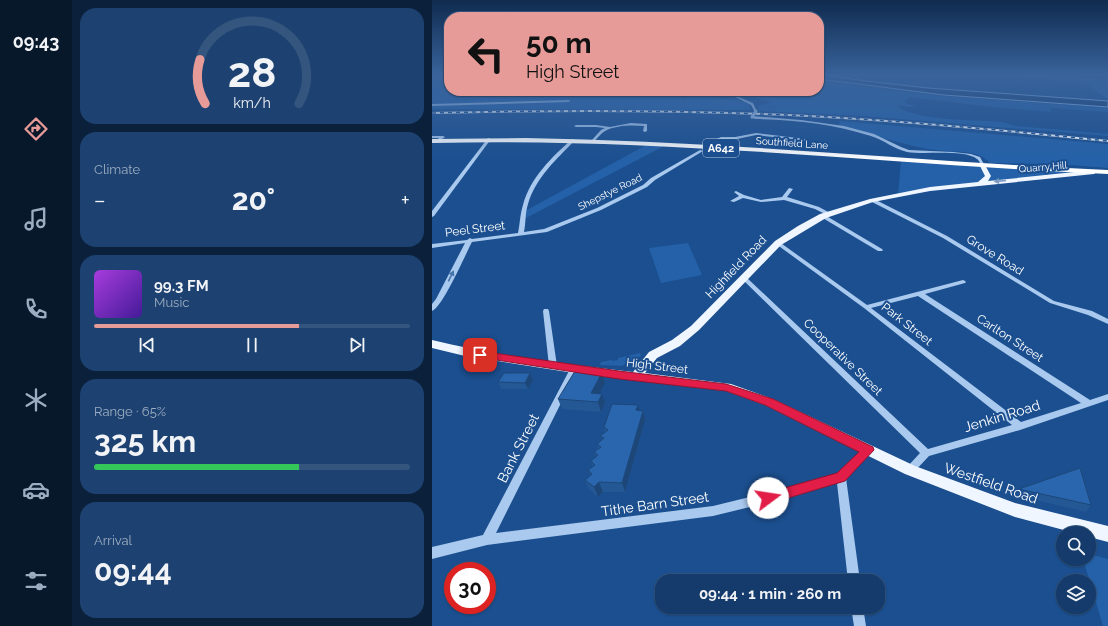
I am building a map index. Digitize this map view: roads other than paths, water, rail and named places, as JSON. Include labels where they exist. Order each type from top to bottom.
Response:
[{"type":"highway","name":"Southfield Lane","points":[[436,140],[573,140],[1094,172]]},
{"type":"highway","name":"Quarry Hill","points":[[1094,172],[1108,172]]},
{"type":"main road","points":[[981,182],[987,179],[988,176],[983,166]]},
{"type":"main road","name":"Quarry Hill","points":[[872,200],[930,189],[981,182],[1094,172]]},
{"type":"main road","name":"Highfield Road","points":[[635,377],[653,355],[676,343],[695,328],[778,243],[801,228],[826,215],[872,200]]},
{"type":"main road","name":"High Street","points":[[432,344],[465,352],[553,366],[726,388],[769,402],[868,450]]},
{"type":"main road","name":"Westfield Road","points":[[868,450],[910,470],[1015,510],[1108,534]]},
{"type":"street","points":[[432,105],[493,103]]},
{"type":"street","points":[[750,103],[756,111],[752,117],[788,119],[832,125],[874,135],[887,140],[898,148],[909,151],[964,154],[976,157],[981,161],[983,166]]},
{"type":"street","points":[[593,141],[602,131],[610,128],[631,124],[646,125],[645,130]]},
{"type":"street","points":[[576,126],[610,128]]},
{"type":"street","points":[[710,143],[721,138],[735,138],[756,134],[806,140]]},
{"type":"street","name":"Southfield Lane","points":[[432,137],[443,136],[436,140]]},
{"type":"street","points":[[734,149],[737,142],[735,138]]},
{"type":"street","points":[[432,215],[489,139]]},
{"type":"street","points":[[521,234],[525,207],[532,190],[552,160],[573,140]]},
{"type":"street","name":"Shepstye Road","points":[[521,234],[545,231],[599,209],[646,186],[653,179],[701,151]]},
{"type":"street","points":[[784,198],[791,188]]},
{"type":"street","points":[[736,192],[742,196],[761,201],[784,198],[817,208],[861,239],[880,250]]},
{"type":"street","points":[[732,201],[742,196]]},
{"type":"street","name":"Grove Road","points":[[872,200],[945,237],[1052,302],[1090,313],[1108,322]]},
{"type":"street","name":"Peel Street","points":[[432,246],[521,234]]},
{"type":"street","points":[[853,243],[861,239]]},
{"type":"street","points":[[432,309],[439,300],[470,240]]},
{"type":"street","name":"Park Street","points":[[778,243],[866,307],[1020,426]]},
{"type":"street","name":"Cooperative Street","points":[[744,278],[926,453]]},
{"type":"street","points":[[866,307],[963,282]]},
{"type":"street","name":"Carlton Street","points":[[919,293],[1088,404]]},
{"type":"street","points":[[546,311],[553,366]]},
{"type":"street","name":"Bank Street","points":[[487,540],[574,369]]},
{"type":"street","name":"Jenkin Road","points":[[926,453],[1020,426],[1108,397]]},
{"type":"street","name":"Tithe Barn Street","points":[[432,552],[487,540],[713,511],[795,491],[841,477],[868,450]]},
{"type":"street","points":[[910,470],[926,453]]},
{"type":"street","points":[[841,477],[853,574]]},
{"type":"street","points":[[858,614],[860,626]]},
{"type":"railway","points":[[432,113],[610,111],[789,115],[949,126],[1108,141]]}]
